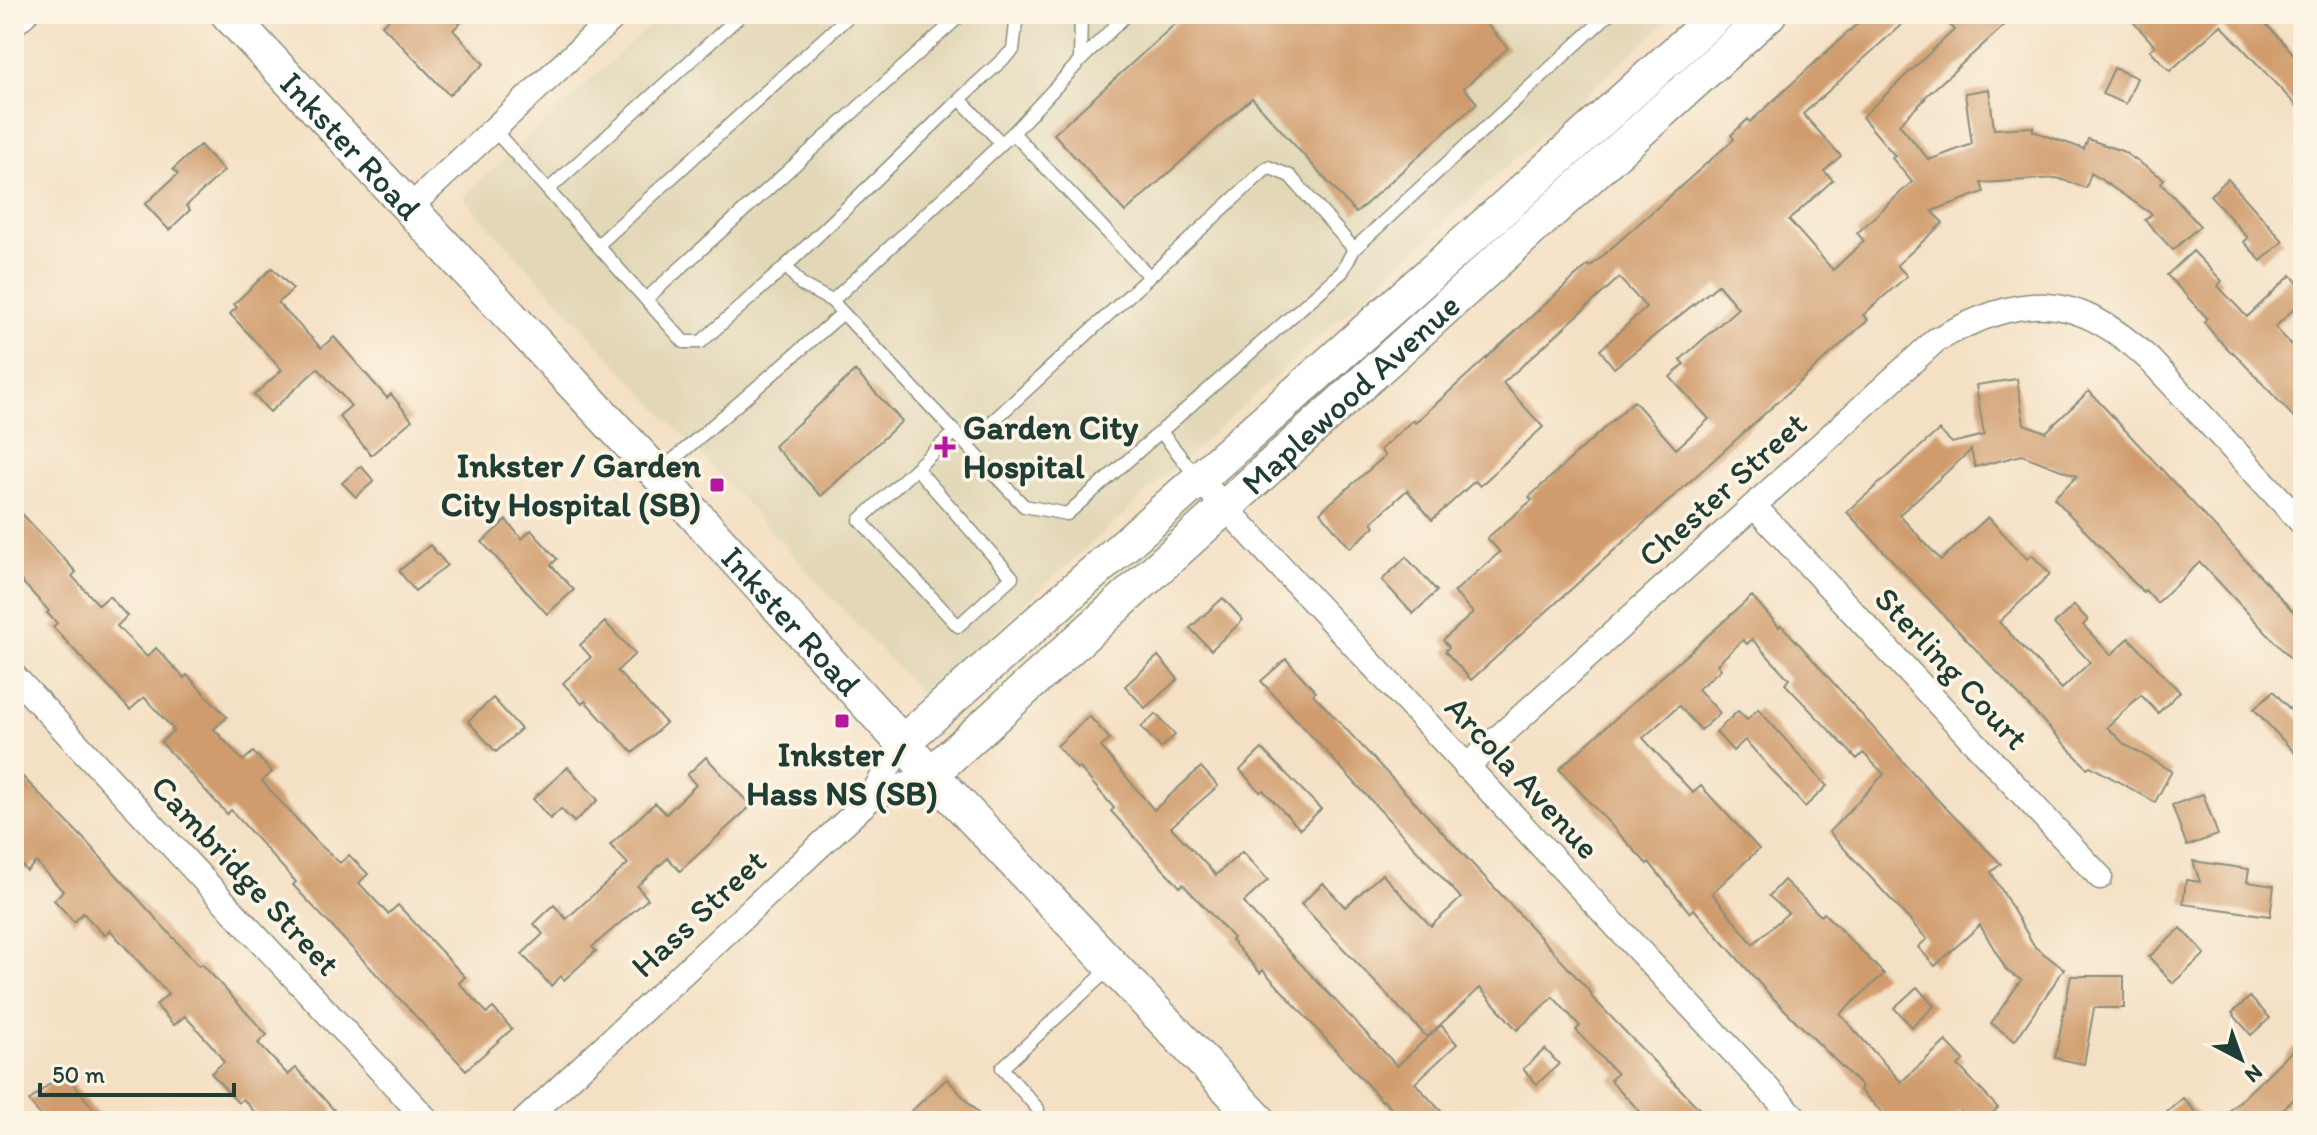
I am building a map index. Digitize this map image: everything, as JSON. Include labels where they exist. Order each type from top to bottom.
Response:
[{"type":"street","points":[[14,24],[25,14]]},
{"type":"street","name":"Inkster Road","points":[[228,14],[657,474],[931,774],[1259,1121]]},
{"type":"street","points":[[409,208],[617,14]]},
{"type":"street","name":"Maplewood Avenue","points":[[931,774],[1225,506],[1718,14]]},
{"type":"street","name":"Maplewood Avenue","points":[[903,742],[1199,479],[1769,14]]},
{"type":"street","name":"Chester Street","points":[[1466,767],[1936,340],[1997,311],[2025,306],[2079,312],[2122,334],[2303,524]]},
{"type":"street","name":"Arcola Avenue","points":[[1199,479],[1798,1121]]},
{"type":"street","name":"Sterling Court","points":[[1754,506],[2100,877]]},
{"type":"street","name":"Cambridge Street","points":[[14,676],[428,1121]]},
{"type":"street","points":[[869,800],[903,742]]},
{"type":"street","name":"Hass Street","points":[[524,1121],[869,800],[931,774]]},
{"type":"lane","points":[[548,190],[742,14]]},
{"type":"lane","points":[[598,245],[851,14]]},
{"type":"lane","points":[[646,299],[962,14]]},
{"type":"lane","points":[[494,130],[684,342],[701,342],[786,266],[1013,50],[1017,14]]},
{"type":"lane","points":[[1080,61],[1081,14]]},
{"type":"lane","points":[[832,301],[1013,133],[1127,14]]},
{"type":"lane","points":[[786,266],[802,285],[832,301],[1024,506],[1067,514],[1342,272],[1354,249],[1609,14]]},
{"type":"lane","points":[[960,99],[1001,143]]},
{"type":"lane","points":[[1013,133],[1149,276]]},
{"type":"lane","points":[[967,445],[1268,167],[1290,176],[1354,249]]},
{"type":"lane","points":[[657,474],[843,313]]},
{"type":"lane","points":[[916,468],[1012,577],[958,626],[860,520],[916,468],[955,432]]},
{"type":"lane","points":[[1161,432],[1199,479]]},
{"type":"lane","points":[[1038,1109],[1002,1068],[1113,966]]},
{"type":"shaded area","name":"Garden City Hospital","points":[[662,14],[1675,14],[923,696],[463,197]]},
{"type":"building","points":[[395,14],[470,14],[453,30],[484,64],[449,95],[382,25]]},
{"type":"building","points":[[1186,14],[1477,14],[1508,48],[1464,88],[1477,103],[1356,213],[1252,98],[1125,212],[1054,134]]},
{"type":"building","points":[[1868,14],[1913,14],[1803,114],[1841,156],[1824,171],[1833,180],[1789,220],[1833,270],[1864,241],[1857,233],[1912,182],[1862,117],[1954,30],[1940,14],[2017,14],[1899,124],[1929,160],[1972,144],[1965,93],[1989,89],[1994,129],[2033,127],[2033,131],[2084,149],[2088,139],[2122,151],[2164,179],[2161,183],[2200,226],[2173,250],[2145,220],[2152,214],[2091,173],[2086,188],[2057,178],[1981,183],[1984,192],[1932,211],[1943,223],[1897,265],[1907,276],[1863,315],[1868,320],[1471,680],[1445,651],[1449,647],[1443,640],[1473,613],[1454,592],[1500,552],[1487,538],[1532,500],[1529,497],[1634,401],[1676,449],[1709,419],[1670,377],[1684,364],[1680,360],[1738,308],[1718,285],[1614,368],[1600,350],[1646,307],[1619,278],[1503,383],[1543,427],[1480,486],[1475,481],[1432,520],[1407,490],[1372,522],[1375,526],[1350,548],[1320,512],[1385,456],[1380,450],[1413,420],[1415,423],[1588,265],[1590,267],[1734,139],[1731,135],[1748,119],[1750,122]]},
{"type":"building","points":[[2126,14],[2257,14],[2303,64],[2303,113],[2221,25],[2170,71],[2150,50],[2155,46]]},
{"type":"building","points":[[2114,68],[2137,78],[2126,104],[2102,94]]},
{"type":"building","points":[[200,145],[224,171],[186,206],[190,210],[169,230],[145,204],[178,174],[173,169]]},
{"type":"building","points":[[2228,179],[2283,241],[2261,261],[2244,242],[2248,238],[2210,195]]},
{"type":"building","points":[[2193,251],[2222,281],[2218,286],[2247,317],[2291,275],[2303,289],[2303,300],[2275,327],[2303,357],[2303,427],[2215,336],[2204,322],[2207,318],[2167,275]]},
{"type":"building","points":[[272,268],[293,289],[278,303],[321,348],[334,337],[387,398],[391,394],[412,420],[371,455],[339,416],[351,406],[318,368],[270,412],[254,395],[282,370],[230,314],[237,307],[234,304]]},
{"type":"building","points":[[855,371],[902,421],[821,496],[774,446]]},
{"type":"building","points":[[2017,379],[2024,424],[2046,432],[2089,391],[2303,622],[2303,672],[2200,562],[2157,603],[2054,498],[2077,476],[2022,455],[1975,467],[1971,450],[1899,515],[1941,560],[1988,517],[2027,559],[2032,555],[2050,574],[1999,622],[2062,689],[2090,662],[2054,624],[2074,605],[2088,620],[2083,625],[2111,655],[2129,638],[2180,692],[2158,713],[2141,695],[2107,727],[2124,744],[2172,771],[2155,802],[2090,766],[2087,768],[1847,512],[1939,430],[1952,443],[1984,435],[1976,385]]},
{"type":"building","points":[[361,466],[374,481],[356,497],[342,483]]},
{"type":"building","points":[[14,505],[76,572],[72,576],[99,605],[109,596],[127,616],[117,626],[147,657],[156,648],[227,717],[214,729],[243,761],[253,752],[272,772],[262,781],[318,843],[340,863],[349,855],[368,874],[359,883],[388,914],[398,905],[465,977],[459,983],[487,1013],[493,1008],[512,1029],[466,1070],[293,885],[296,882],[231,810],[227,814],[161,742],[174,730],[144,697],[130,710],[53,627],[57,623],[47,613],[49,611],[14,573]]},
{"type":"building","points":[[506,520],[522,539],[531,530],[557,559],[551,565],[574,590],[547,614],[482,542]]},
{"type":"building","points":[[430,545],[447,565],[415,591],[399,571]]},
{"type":"building","points":[[1406,557],[1437,591],[1413,614],[1382,580]]},
{"type":"building","points":[[1752,596],[1799,644],[1930,792],[2001,864],[1991,872],[2035,947],[2064,969],[2015,1041],[1991,1023],[2021,980],[2007,971],[1980,925],[1935,966],[1918,947],[1927,939],[1829,832],[1884,774],[1863,753],[1857,759],[1785,684],[1789,679],[1752,639],[1747,644],[1743,640],[1717,664],[1721,669],[1698,689],[1720,713],[1701,730],[1679,706],[1643,738],[1693,793],[1701,786],[1759,849],[1712,893],[1753,944],[1788,913],[1769,896],[1784,880],[1821,916],[1824,913],[1884,974],[1840,1014],[1901,1082],[1946,1041],[1964,1060],[1958,1065],[1998,1108],[1984,1121],[1968,1121],[1960,1112],[1950,1121],[1890,1121],[1860,1090],[1862,1087],[1768,993],[1694,909],[1690,913],[1649,862],[1647,864],[1559,769]]},
{"type":"building","points":[[1223,598],[1243,620],[1211,650],[1190,628]]},
{"type":"building","points":[[605,622],[635,654],[617,671],[666,723],[633,753],[585,701],[582,704],[563,683],[591,657],[580,645]]},
{"type":"building","points":[[1158,656],[1178,679],[1145,708],[1125,686]]},
{"type":"building","points":[[1286,659],[1316,692],[1313,694],[1509,903],[1591,996],[1711,1121],[1649,1121],[1610,1080],[1617,1074],[1576,1030],[1580,1026],[1553,997],[1517,1030],[1480,988],[1427,1037],[1301,904],[1323,883],[1345,907],[1382,874],[1431,926],[1461,898],[1261,681]]},
{"type":"building","points":[[2273,691],[2303,723],[2303,762],[2254,709]]},
{"type":"building","points":[[493,698],[521,729],[496,752],[468,721]]},
{"type":"building","points":[[1758,709],[1827,786],[1805,807],[1745,740],[1733,751],[1716,732],[1738,711],[1747,720]]},
{"type":"building","points":[[1156,714],[1175,735],[1161,748],[1141,727]]},
{"type":"building","points":[[1089,716],[1110,739],[1101,747],[1154,810],[1201,767],[1218,786],[1171,827],[1216,875],[1242,852],[1268,880],[1244,902],[1249,909],[1397,1066],[1441,1025],[1457,1044],[1415,1083],[1450,1121],[1403,1121],[1263,970],[1260,973],[1231,940],[1233,938],[1183,884],[1180,887],[1111,811],[1114,808],[1057,746]]},
{"type":"building","points":[[1262,749],[1321,809],[1300,829],[1240,770]]},
{"type":"building","points":[[706,757],[751,806],[680,871],[668,858],[637,886],[648,899],[592,947],[596,951],[564,980],[561,976],[551,986],[522,954],[543,934],[534,924],[554,905],[566,919],[628,864],[610,845],[655,803],[666,814],[696,785],[687,775]]},
{"type":"building","points":[[568,767],[598,800],[574,822],[561,809],[550,819],[533,799]]},
{"type":"building","points":[[14,768],[267,1035],[258,1043],[288,1075],[296,1068],[334,1110],[321,1121],[263,1121],[243,1099],[238,1103],[211,1073],[224,1062],[214,1048],[185,1016],[174,1025],[156,1005],[168,994],[110,930],[104,935],[83,913],[74,922],[54,900],[63,891],[36,862],[27,871],[14,857]]},
{"type":"building","points":[[2203,794],[2218,835],[2187,846],[2172,805]]},
{"type":"building","points":[[2193,861],[2249,869],[2247,882],[2274,886],[2270,916],[2183,904],[2186,880],[2200,882]]},
{"type":"building","points":[[2181,928],[2205,954],[2173,983],[2149,957]]},
{"type":"building","points":[[2071,976],[2124,976],[2124,1008],[2094,1008],[2084,1064],[2055,1058]]},
{"type":"building","points":[[1917,987],[1934,1006],[1912,1027],[1894,1008]]},
{"type":"building","points":[[2250,997],[2270,1018],[2251,1035],[2232,1013]]},
{"type":"building","points":[[2303,1040],[2303,1090],[2271,1121],[2219,1121]]},
{"type":"building","points":[[1545,1049],[1559,1064],[1537,1084],[1523,1069]]},
{"type":"building","points":[[64,1072],[103,1121],[45,1121],[29,1101]]},
{"type":"building","points":[[947,1079],[985,1121],[900,1121]]},
{"type":"building","points":[[2183,1098],[2204,1121],[2157,1121]]},
{"type":"place","name":"Garden City Hospital","points":[[945,447]]},
{"type":"place","name":"Inkster / Garden City Hospital (SB)","points":[[717,485]]},
{"type":"place","name":"Inkster / Hass NS (SB)","points":[[842,721]]}]
